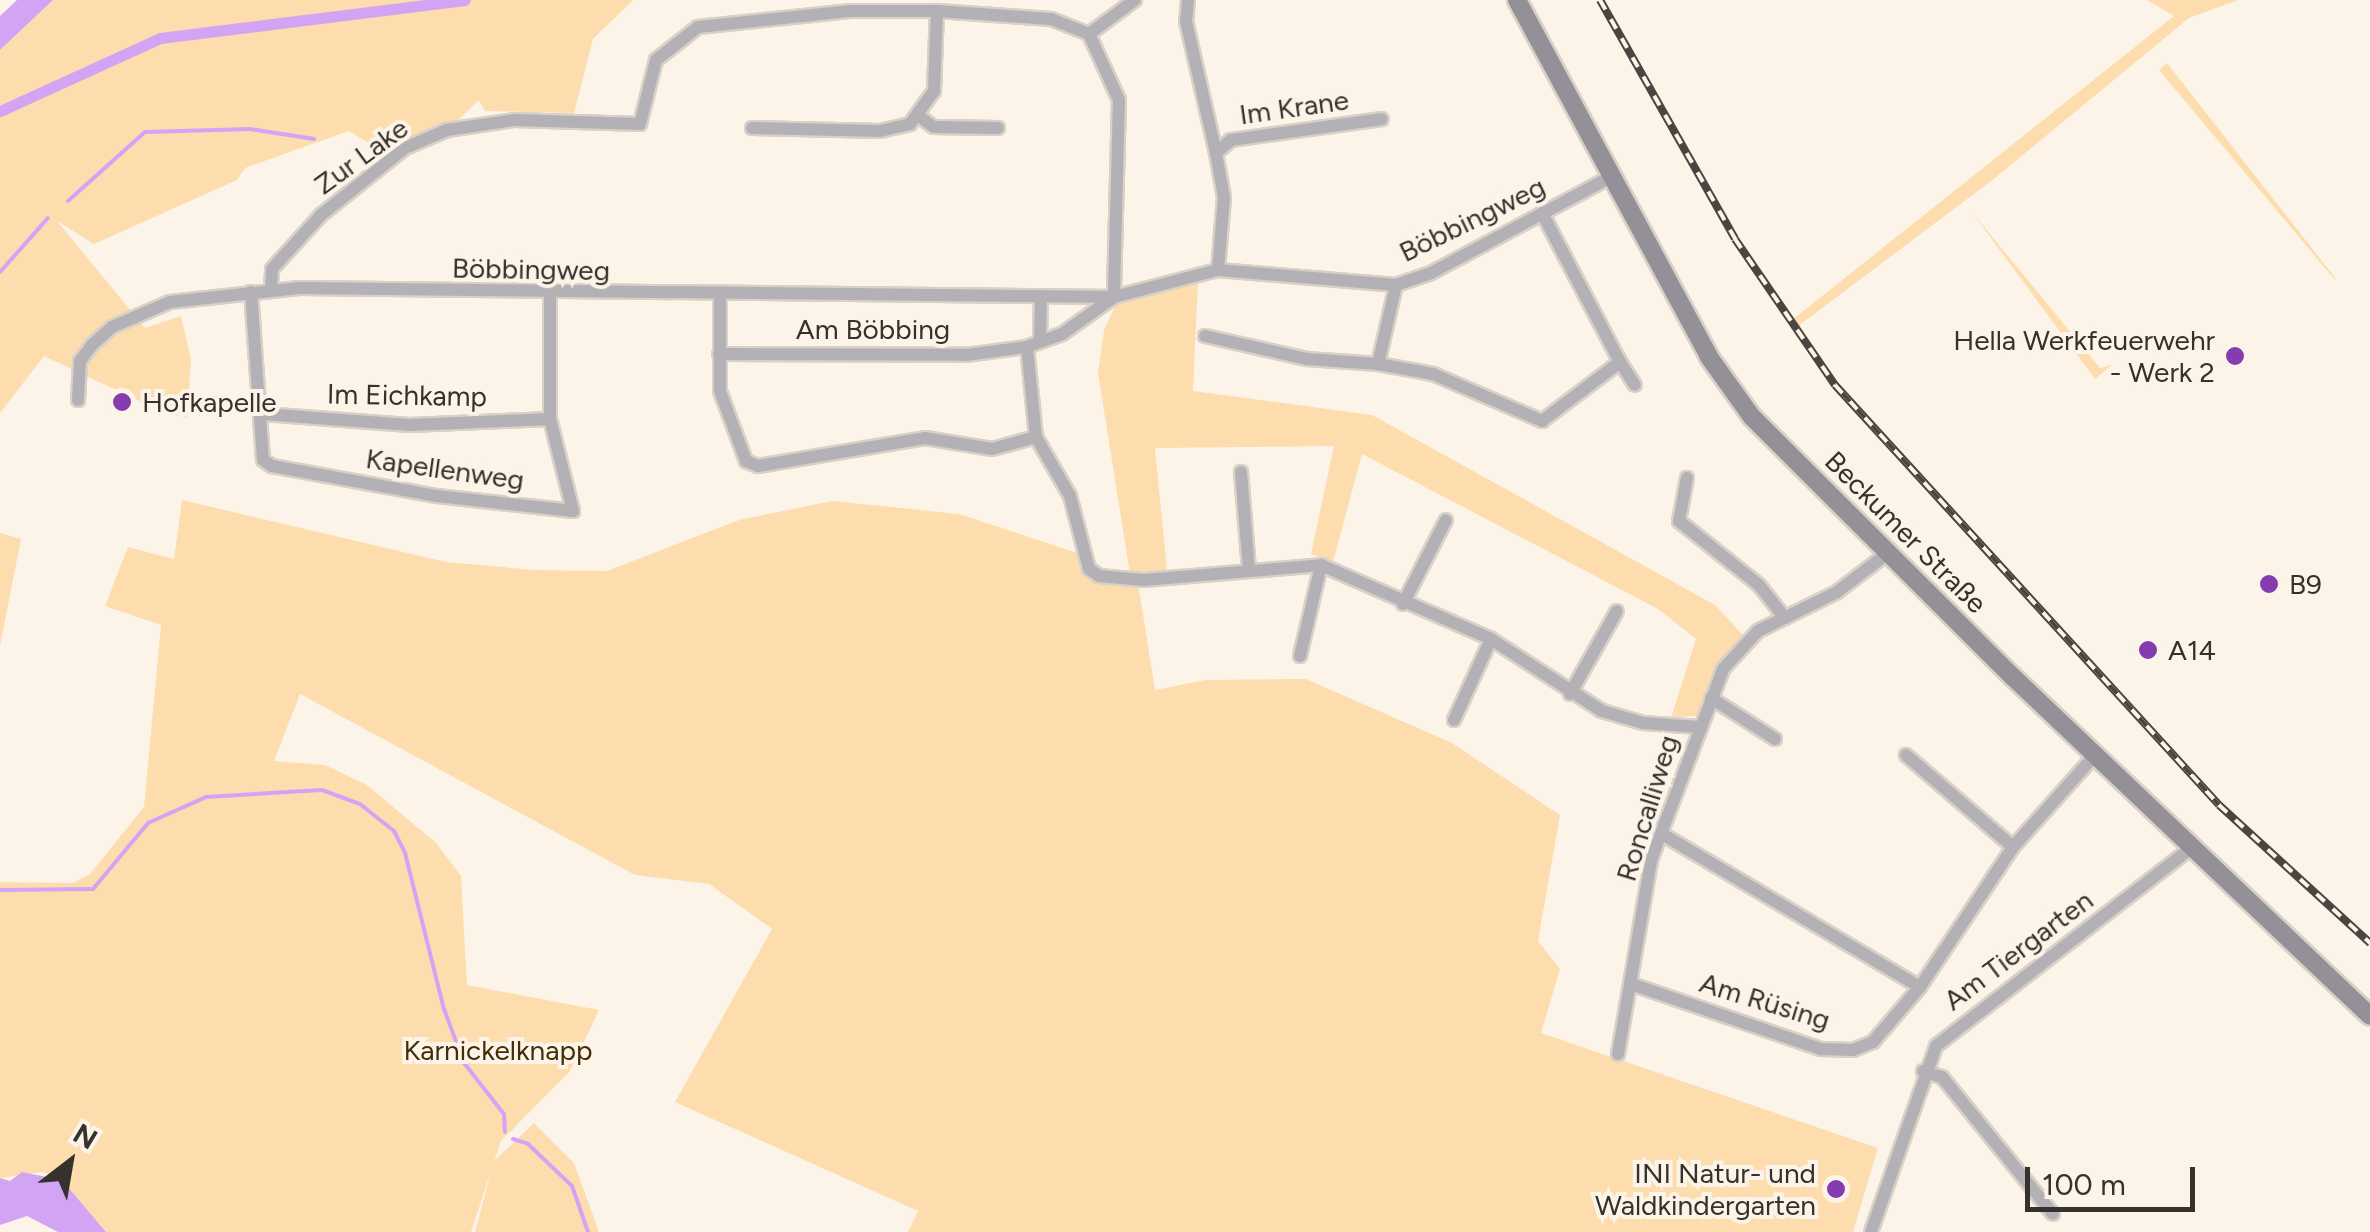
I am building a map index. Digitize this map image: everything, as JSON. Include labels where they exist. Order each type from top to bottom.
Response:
[{"type":"main road","name":"Beckumer Straße","points":[[1517,0],[1732,391],[1888,552],[2095,755],[2370,1016]]},
{"type":"street","points":[[1089,34],[1136,0]]},
{"type":"street","name":"Im Krane","points":[[1188,0],[1186,21],[1224,197],[1218,270]]},
{"type":"street","name":"Zur Lake","points":[[271,290],[272,270],[303,234],[405,148],[476,122],[640,124],[656,60],[698,27],[849,11],[937,11]]},
{"type":"street","points":[[752,128],[880,131],[920,117],[934,91],[937,11],[1051,19],[1089,34],[1119,100],[1114,297]]},
{"type":"street","points":[[920,117],[934,127],[998,128]]},
{"type":"street","name":"Im Krane","points":[[1216,153],[1231,140],[1382,120]]},
{"type":"street","name":"Böbbingweg","points":[[78,400],[80,361],[112,327],[170,302],[271,290],[1114,297],[1218,270],[1396,284],[1431,273],[1612,177]]},
{"type":"street","points":[[1542,213],[1635,385]]},
{"type":"street","points":[[1378,364],[1396,284]]},
{"type":"street","name":"Kapellenweg","points":[[251,292],[262,414],[262,460],[272,466],[437,496],[572,511],[550,419],[550,295]]},
{"type":"street","points":[[720,296],[720,391],[738,452],[758,466],[925,438],[992,449],[1036,437]]},
{"type":"street","points":[[1040,338],[1041,297]]},
{"type":"street","name":"Böbbingweg","points":[[1040,338],[1062,334],[1114,297]]},
{"type":"street","points":[[1205,336],[1307,359],[1378,364],[1433,374],[1542,421],[1620,362]]},
{"type":"street","name":"Am Böbbing","points":[[719,354],[966,354],[1027,347],[1040,338]]},
{"type":"street","points":[[1027,347],[1036,437],[1070,496],[1089,569],[1119,582],[1321,565],[1403,604],[1491,639],[1570,694],[1643,723],[1699,727]]},
{"type":"street","name":"Im Eichkamp","points":[[262,414],[410,425],[550,419]]},
{"type":"street","points":[[1241,472],[1249,569]]},
{"type":"street","points":[[1687,478],[1680,521],[1759,585],[1785,618]]},
{"type":"street","points":[[1403,604],[1446,520]]},
{"type":"street","name":"Roncalliweg","points":[[1618,1054],[1651,860],[1699,727],[1735,648],[1838,592],[1888,552]]},
{"type":"street","points":[[1300,656],[1321,565]]},
{"type":"street","points":[[1570,694],[1618,610]]},
{"type":"street","points":[[1454,720],[1491,639]]},
{"type":"street","points":[[1711,698],[1775,738]]},
{"type":"street","points":[[1906,755],[2012,846]]},
{"type":"street","name":"Am Rüsing","points":[[1631,984],[1821,1049],[1853,1050],[1873,1042],[1920,987],[2012,846],[2095,755]]},
{"type":"street","points":[[1662,834],[1920,987]]},
{"type":"street","name":"Am Tiergarten","points":[[1871,1232],[1922,1071],[1959,1023],[2193,847]]},
{"type":"street","points":[[1922,1071],[1942,1077],[2053,1214]]},
{"type":"green space","points":[[53,0],[633,0],[593,39],[574,113],[485,111],[479,100],[456,122],[391,157],[349,131],[245,168],[237,180],[94,244],[57,221],[145,328],[181,316],[191,360],[187,417],[167,414],[44,356],[0,413],[0,50]]},
{"type":"green space","points":[[2147,0],[2238,0],[2189,18],[1995,178],[1797,327],[1792,320],[2174,16]]},
{"type":"green space","points":[[2167,63],[2336,279],[2335,280],[2159,70]]},
{"type":"green space","points":[[1971,211],[2100,368],[2112,365],[2095,379]]},
{"type":"green space","points":[[1198,280],[1193,391],[1372,415],[1715,605],[1743,635],[1697,716],[1671,718],[1696,639],[1658,609],[1362,454],[1333,562],[1311,554],[1334,446],[1155,448],[1167,570],[1130,574],[1098,373],[1104,330],[1117,302]]},
{"type":"green space","name":"Karnickelknapp","points":[[182,500],[446,562],[534,570],[607,571],[739,520],[832,501],[959,514],[1083,555],[1098,577],[1138,583],[1155,690],[1205,680],[1306,679],[1452,743],[1560,815],[1538,941],[1560,969],[1541,1033],[1878,1148],[1853,1232],[908,1232],[918,1211],[675,1102],[772,929],[709,884],[635,875],[300,694],[274,761],[325,765],[367,785],[436,843],[461,876],[467,985],[599,1010],[570,1071],[501,1141],[471,1232],[106,1232],[62,1180],[43,1172],[0,1178],[0,882],[73,883],[90,874],[144,807],[161,625],[105,606],[128,547],[174,559]]},
{"type":"green space","points":[[0,533],[21,539],[0,646]]},
{"type":"green space","points":[[534,1123],[574,1163],[599,1232],[475,1232],[494,1161]]},
{"type":"shaded area","points":[[17,0],[53,0],[0,50],[0,16]]},
{"type":"shaded area","points":[[22,1172],[62,1180],[106,1232],[58,1232],[27,1216],[0,1225],[0,1178],[10,1181]]},
{"type":"waterway","points":[[0,111],[160,38],[465,0]]},
{"type":"waterway","points":[[68,201],[145,132],[250,129],[314,139]]},
{"type":"waterway","points":[[0,272],[48,218]]},
{"type":"waterway","points":[[0,890],[93,889],[148,823],[206,797],[322,790],[360,804],[394,831],[405,853],[444,1009],[464,1063],[504,1114],[505,1132]]},
{"type":"waterway","points":[[513,1139],[528,1144],[572,1186],[588,1232]]},
{"type":"railway","points":[[1600,0],[1735,239],[1835,385],[2219,805],[2370,943]]},
{"type":"place","name":"Hella Werkfeuerwehr - Werk 2","points":[[2235,356]]},
{"type":"place","name":"Hofkapelle","points":[[122,402]]},
{"type":"place","name":"B9","points":[[2269,584]]},
{"type":"place","name":"A14","points":[[2148,650]]},
{"type":"place","name":"INI Natur- und Waldkindergarten","points":[[1836,1189]]}]
